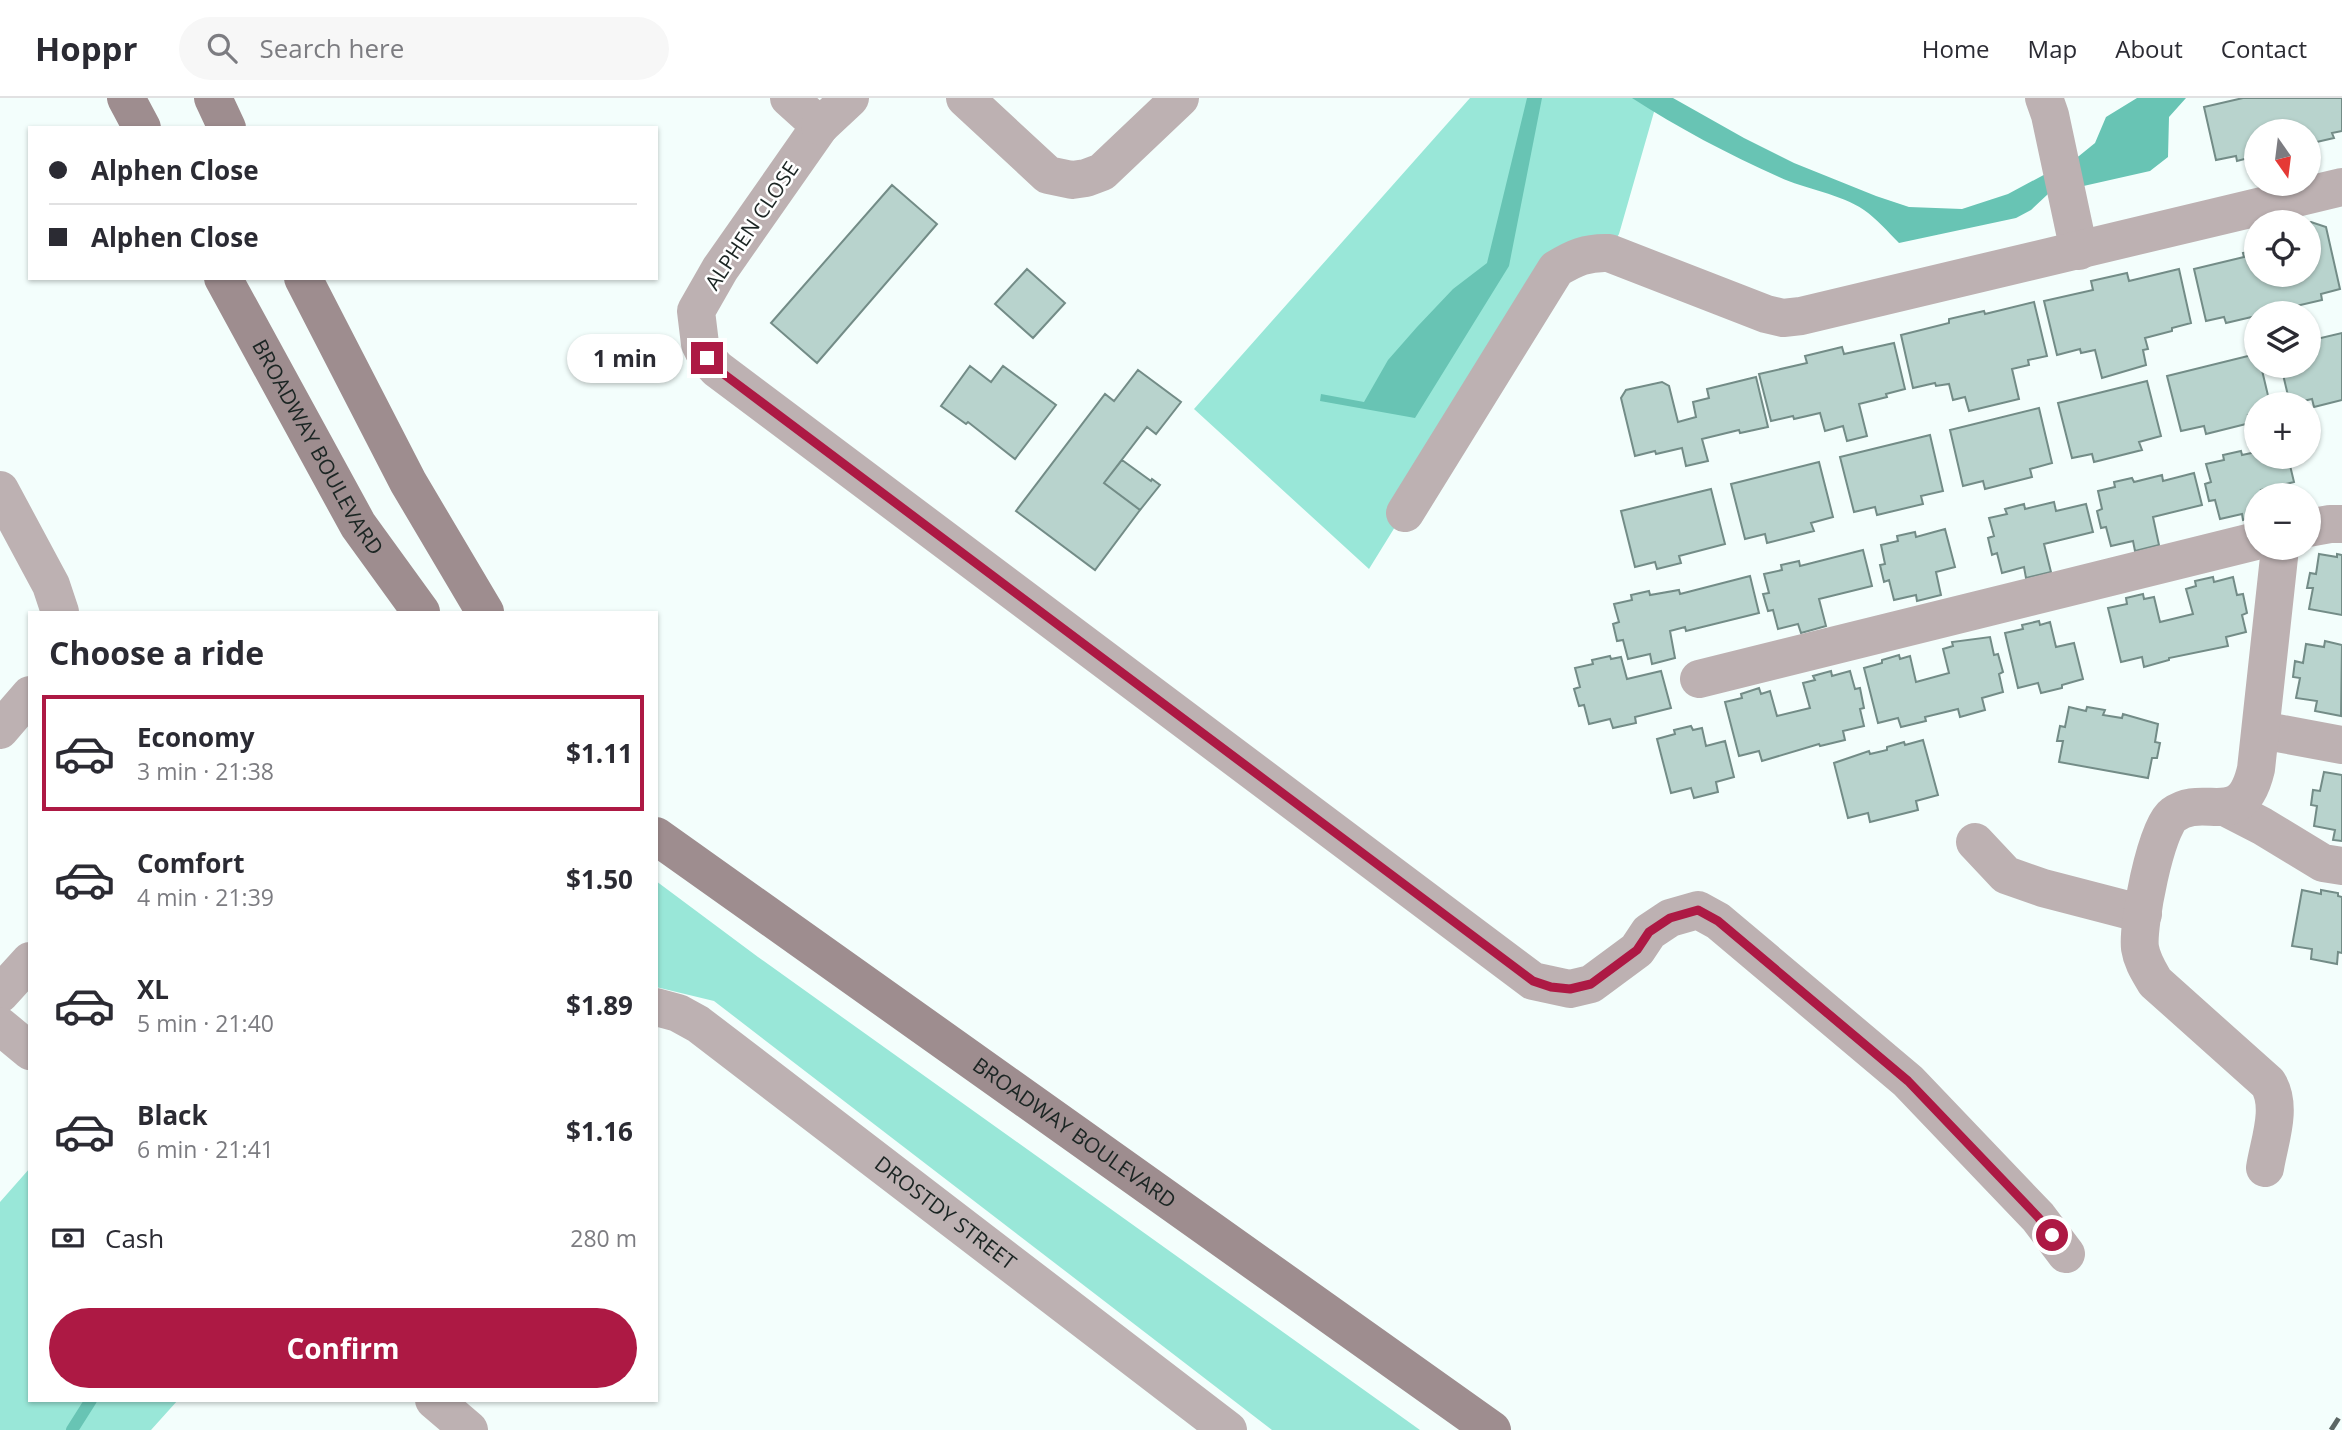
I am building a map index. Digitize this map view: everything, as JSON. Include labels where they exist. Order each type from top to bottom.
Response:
[{"type":"main road","points":[[126,98],[141,126]]},
{"type":"main road","points":[[213,98],[226,126]]},
{"type":"main road","name":"BROADWAY BOULEVARD","points":[[224,280],[358,525],[420,611]]},
{"type":"main road","points":[[304,280],[408,482],[484,611]]},
{"type":"main road","name":"BROADWAY BOULEVARD","points":[[658,837],[1492,1430]]},
{"type":"street","points":[[789,98],[820,127]]},
{"type":"street","name":"ALPHEN CLOSE","points":[[850,98],[820,127],[720,269],[696,311],[700,344],[717,369],[1533,981],[1570,989],[1591,984],[1637,950],[1649,932],[1670,918],[1698,910],[1718,921],[1908,1081],[2038,1217],[2066,1254]]},
{"type":"street","points":[[965,98],[1048,175],[1072,180],[1102,172],[1180,98]]},
{"type":"street","points":[[2044,98],[2079,251]]},
{"type":"street","points":[[1405,513],[1556,270],[1573,258],[1592,252],[1609,253],[1766,314],[1801,316],[2342,187]]},
{"type":"street","points":[[0,490],[51,585],[60,611]]},
{"type":"street","points":[[2321,525],[2342,524]]},
{"type":"street","points":[[1699,679],[2244,544]]},
{"type":"street","points":[[2227,808],[2244,797],[2252,786],[2261,730],[2279,560]]},
{"type":"street","points":[[0,730],[28,697]]},
{"type":"street","points":[[2261,730],[2342,745]]},
{"type":"street","points":[[2264,1168],[2276,1105],[2275,1093],[2268,1083],[2155,982],[2144,966],[2140,945],[2143,914],[2155,854],[2165,825],[2173,815],[2185,809],[2227,808],[2323,863],[2342,866]]},
{"type":"street","points":[[1975,842],[2006,875],[2035,886],[2143,914]]},
{"type":"street","points":[[0,994],[28,963]]},
{"type":"street","name":"DROSTDY STREET","points":[[658,1008],[678,1013],[698,1024],[1228,1430]]},
{"type":"street","points":[[0,1026],[28,1049]]},
{"type":"street","points":[[437,1402],[469,1430]]},
{"type":"shaded area","points":[[1470,98],[1658,98],[1619,234],[1609,251],[1555,268],[1369,569],[1194,409]]},
{"type":"shaded area","points":[[1527,98],[1542,98],[1509,266],[1415,418],[1320,401],[1321,394],[1364,402],[1388,360],[1417,327],[1453,289],[1487,263]]},
{"type":"shaded area","points":[[1632,98],[1673,98],[1794,163],[1876,196],[1909,207],[1962,209],[2008,194],[2079,156],[2095,143],[2106,117],[2137,98],[2186,98],[2169,117],[2168,157],[2150,171],[2048,194],[2031,210],[2016,218],[1899,243],[1873,217],[1855,204],[1789,181],[1722,150]]},
{"type":"shaded area","points":[[658,882],[758,957],[1420,1430],[1272,1430],[714,1001],[658,987]]},
{"type":"shaded area","points":[[28,1170],[28,1402],[176,1402],[151,1430],[0,1430],[0,1202]]},
{"type":"building","points":[[2243,98],[2342,98],[2342,131],[2332,133],[2334,138],[2321,141],[2321,119],[2244,119],[2244,159],[2237,161],[2236,156],[2216,160],[2204,107]]},
{"type":"building","points":[[892,185],[937,224],[817,363],[771,323]]},
{"type":"building","points":[[2321,225],[2326,227],[2340,289],[2321,294],[2322,300],[2318,301],[2244,301],[2244,319],[2226,323],[2224,317],[2206,321],[2194,269],[2244,257],[2244,287],[2321,287]]},
{"type":"building","points":[[1027,269],[1065,303],[1033,338],[995,304]]},
{"type":"building","points":[[2179,269],[2191,323],[2145,338],[2148,349],[2143,350],[2146,365],[2102,378],[2095,350],[2081,353],[2080,349],[2057,355],[2044,301],[2093,290],[2091,281],[2127,273],[2129,281]]},
{"type":"building","points":[[2034,302],[2047,356],[2028,360],[2029,365],[2012,369],[2019,399],[1969,411],[1965,397],[1953,400],[1949,384],[1936,386],[1935,383],[1913,388],[1901,335],[1949,323],[1949,319],[1984,311],[1985,314]]},
{"type":"building","points":[[2342,333],[2342,400],[2321,405],[2321,392],[2287,392],[2284,378],[2321,378],[2321,338]]},
{"type":"building","points":[[1894,343],[1905,389],[1859,404],[1867,436],[1847,441],[1843,426],[1825,431],[1820,413],[1771,421],[1759,374],[1807,363],[1805,356],[1842,347],[1844,354]]},
{"type":"building","points":[[2244,357],[2244,378],[2264,378],[2267,392],[2244,392],[2244,424],[2206,434],[2204,426],[2181,431],[2167,376]]},
{"type":"building","points":[[970,366],[991,382],[1003,366],[1056,405],[1015,459],[968,422],[966,424],[941,406]]},
{"type":"building","points":[[1138,370],[1181,402],[1156,434],[1147,427],[1104,483],[1140,510],[1095,570],[1016,511],[1105,394],[1114,401]]},
{"type":"building","points":[[1756,377],[1768,427],[1740,433],[1739,430],[1702,439],[1708,461],[1686,466],[1682,448],[1635,456],[1621,398],[1626,390],[1662,382],[1669,386],[1678,422],[1696,417],[1693,402],[1709,398],[1707,389]]},
{"type":"building","points":[[2147,381],[2161,436],[2139,442],[2142,450],[2094,462],[2092,454],[2072,458],[2058,403]]},
{"type":"building","points":[[2039,408],[2052,463],[2030,469],[2032,477],[1985,489],[1983,481],[1963,486],[1950,430]]},
{"type":"building","points":[[1930,435],[1943,491],[1921,496],[1923,504],[1877,515],[1875,507],[1854,512],[1840,457]]},
{"type":"building","points":[[2241,451],[2244,455],[2244,469],[2291,469],[2294,482],[2244,483],[2244,520],[2242,514],[2220,519],[2215,500],[2209,501],[2205,484],[2211,482],[2206,464],[2224,460],[2223,455]]},
{"type":"building","points":[[1122,460],[1160,485],[1140,510],[1104,483]]},
{"type":"building","points":[[1819,462],[1833,517],[1811,523],[1814,531],[1767,543],[1765,534],[1745,539],[1731,484]]},
{"type":"building","points":[[2194,473],[2202,505],[2153,517],[2159,545],[2135,551],[2133,541],[2111,546],[2106,527],[2101,528],[2097,511],[2102,509],[2098,491],[2115,487],[2114,482],[2132,478],[2134,482],[2162,475],[2163,481]]},
{"type":"building","points":[[1711,489],[1725,544],[1679,556],[1681,563],[1657,569],[1655,562],[1635,567],[1621,511]]},
{"type":"building","points":[[2054,502],[2056,511],[2086,504],[2093,532],[2044,544],[2051,572],[2026,578],[2024,567],[2002,573],[1997,553],[1992,555],[1988,538],[1994,536],[1989,518],[2007,514],[2005,509],[2024,504],[2025,509]]},
{"type":"building","points":[[1945,529],[1955,567],[1936,572],[1941,595],[1917,601],[1916,595],[1894,600],[1889,580],[1884,582],[1880,565],[1885,564],[1881,545],[1898,541],[1897,536],[1915,532],[1916,537]]},
{"type":"building","points":[[1863,550],[1872,586],[1819,599],[1826,626],[1801,633],[1798,624],[1778,629],[1773,610],[1768,611],[1763,594],[1769,593],[1764,574],[1782,570],[1781,565],[1799,561],[1800,566]]},
{"type":"building","points":[[2321,554],[2337,557],[2337,554],[2342,555],[2342,615],[2309,609],[2313,588],[2307,588],[2310,573],[2316,574]]},
{"type":"building","points":[[1750,576],[1759,613],[1686,631],[1685,627],[1670,631],[1675,658],[1652,664],[1650,654],[1628,659],[1623,640],[1617,641],[1613,624],[1619,622],[1614,604],[1632,600],[1631,595],[1649,591],[1650,595],[1679,590],[1680,594]]},
{"type":"building","points":[[2213,577],[2214,582],[2233,577],[2237,595],[2243,594],[2247,613],[2242,615],[2246,632],[2226,637],[2228,646],[2169,658],[2144,667],[2142,657],[2121,662],[2108,608],[2127,604],[2126,598],[2143,594],[2144,599],[2154,597],[2160,622],[2193,614],[2186,589],[2196,586],[2195,581]]},
{"type":"building","points":[[2039,621],[2040,625],[2050,622],[2056,647],[2074,643],[2083,679],[2041,693],[2038,683],[2018,688],[2005,633],[2023,629],[2022,625]]},
{"type":"building","points":[[1990,637],[1994,655],[1998,654],[2003,672],[1999,674],[2003,692],[1982,698],[1985,710],[1960,717],[1958,709],[1925,717],[1926,721],[1901,727],[1898,718],[1878,723],[1864,668],[1899,655],[1900,659],[1910,656],[1916,682],[1949,673],[1943,649],[1953,646],[1952,642]]},
{"type":"building","points":[[2325,641],[2342,645],[2341,716],[2315,711],[2317,701],[2296,698],[2300,678],[2293,677],[2295,661],[2303,663],[2306,644],[2324,647]]},
{"type":"building","points":[[1610,656],[1611,659],[1621,657],[1627,679],[1661,671],[1671,708],[1635,717],[1636,723],[1613,728],[1610,719],[1589,724],[1584,705],[1579,706],[1574,689],[1580,687],[1575,668]]},
{"type":"building","points":[[1831,671],[1832,676],[1850,671],[1855,689],[1860,688],[1864,708],[1860,709],[1864,726],[1843,731],[1845,740],[1820,746],[1819,744],[1762,761],[1759,751],[1739,756],[1725,702],[1742,698],[1741,694],[1759,688],[1761,694],[1770,691],[1777,716],[1810,708],[1803,683],[1815,680],[1813,676]]},
{"type":"building","points":[[2069,707],[2086,711],[2087,707],[2105,710],[2103,715],[2122,718],[2123,714],[2158,724],[2155,742],[2160,743],[2157,758],[2152,758],[2148,778],[2059,762],[2063,741],[2057,741],[2060,726],[2065,727]]},
{"type":"building","points":[[1691,726],[1693,730],[1702,728],[1706,746],[1725,741],[1734,777],[1716,782],[1718,792],[1694,798],[1691,788],[1671,793],[1657,739],[1675,734],[1674,730]]},
{"type":"building","points":[[1923,740],[1938,795],[1916,801],[1918,810],[1870,822],[1868,813],[1848,818],[1834,763],[1869,751],[1870,754],[1904,742],[1905,745]]},
{"type":"building","points":[[2324,772],[2342,775],[2342,841],[2333,840],[2335,830],[2314,826],[2317,806],[2311,805],[2313,790],[2320,791]]},
{"type":"building","points":[[2302,890],[2321,894],[2321,890],[2338,893],[2338,896],[2342,897],[2342,953],[2338,952],[2337,964],[2311,959],[2312,949],[2292,946]]},
{"type":"waterway","points":[[72,1430],[90,1402]]},
{"type":"railway","points":[[2331,1430],[2342,1413]]},
{"type":"route","points":[[707,358],[717,369],[1533,981],[1570,989],[1591,984],[1637,950],[1649,932],[1670,918],[1698,910],[1718,921],[1908,1081],[2052,1235]]}]
